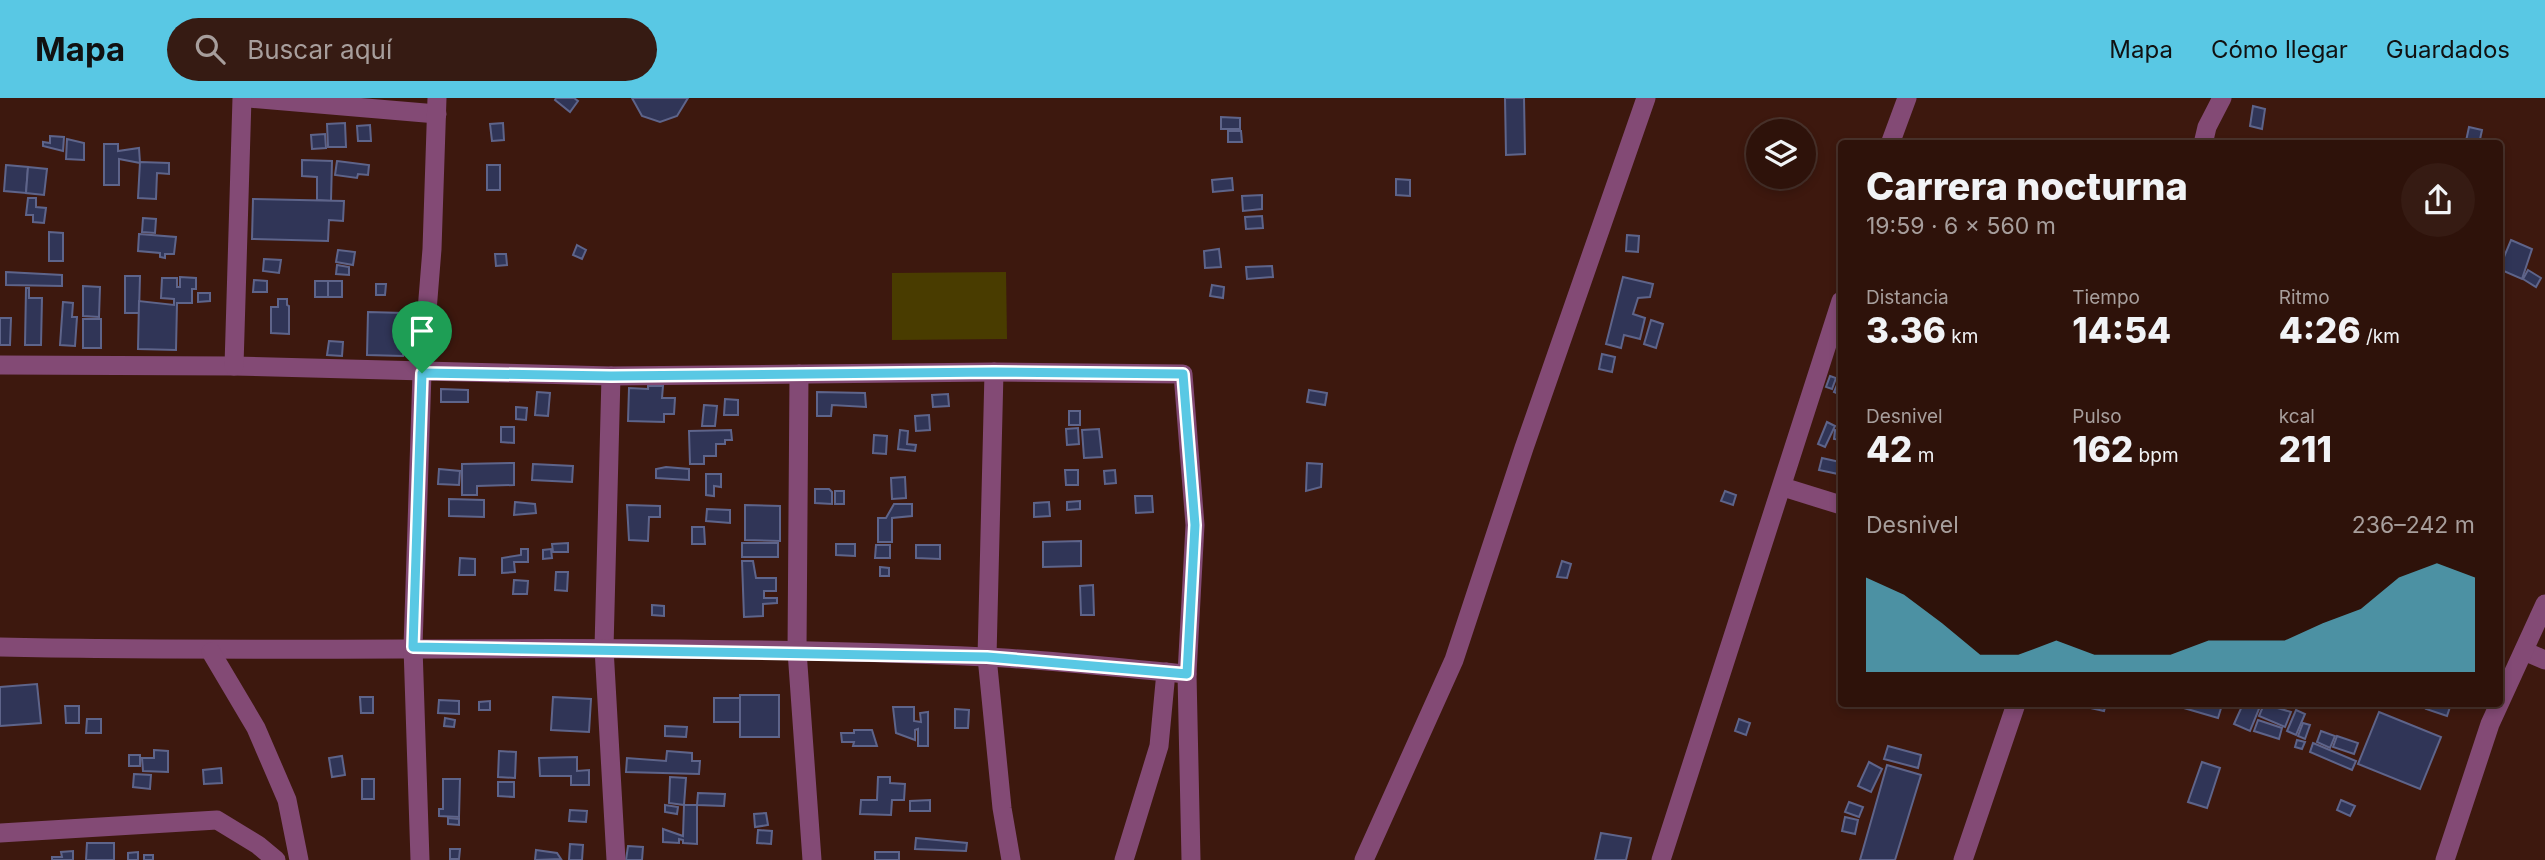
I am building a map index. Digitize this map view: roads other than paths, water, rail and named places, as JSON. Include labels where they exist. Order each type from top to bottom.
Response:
[{"type":"street","points":[[233,366],[242,98]]},
{"type":"street","points":[[249,98],[437,106],[432,249],[422,373],[413,647],[420,860]]},
{"type":"street","points":[[1364,860],[1454,660],[1524,447],[1646,98]]},
{"type":"street","points":[[1891,140],[1907,98]]},
{"type":"street","points":[[2204,140],[2207,127],[2222,98]]},
{"type":"street","points":[[1661,860],[1838,311]]},
{"type":"street","points":[[0,365],[233,366],[611,376],[994,372],[1183,374],[1195,525],[1187,674],[1191,860]]},
{"type":"street","points":[[994,372],[987,657],[1002,808],[1011,860]]},
{"type":"street","points":[[799,374],[797,652],[811,860]]},
{"type":"street","points":[[611,376],[604,648],[615,860]]},
{"type":"street","points":[[1783,487],[1838,504]]},
{"type":"street","points":[[2505,676],[2524,650],[2545,604]]},
{"type":"street","points":[[0,647],[211,652],[413,647],[797,652],[987,657],[1187,674]]},
{"type":"street","points":[[2524,650],[2545,660]]},
{"type":"street","points":[[211,652],[256,728],[282,788],[299,860]]},
{"type":"street","points":[[1124,860],[1159,746],[1166,672]]},
{"type":"street","points":[[1963,860],[2015,707]]},
{"type":"street","points":[[2445,860],[2495,707]]},
{"type":"street","points":[[0,833],[217,820],[258,845],[276,860]]}]
